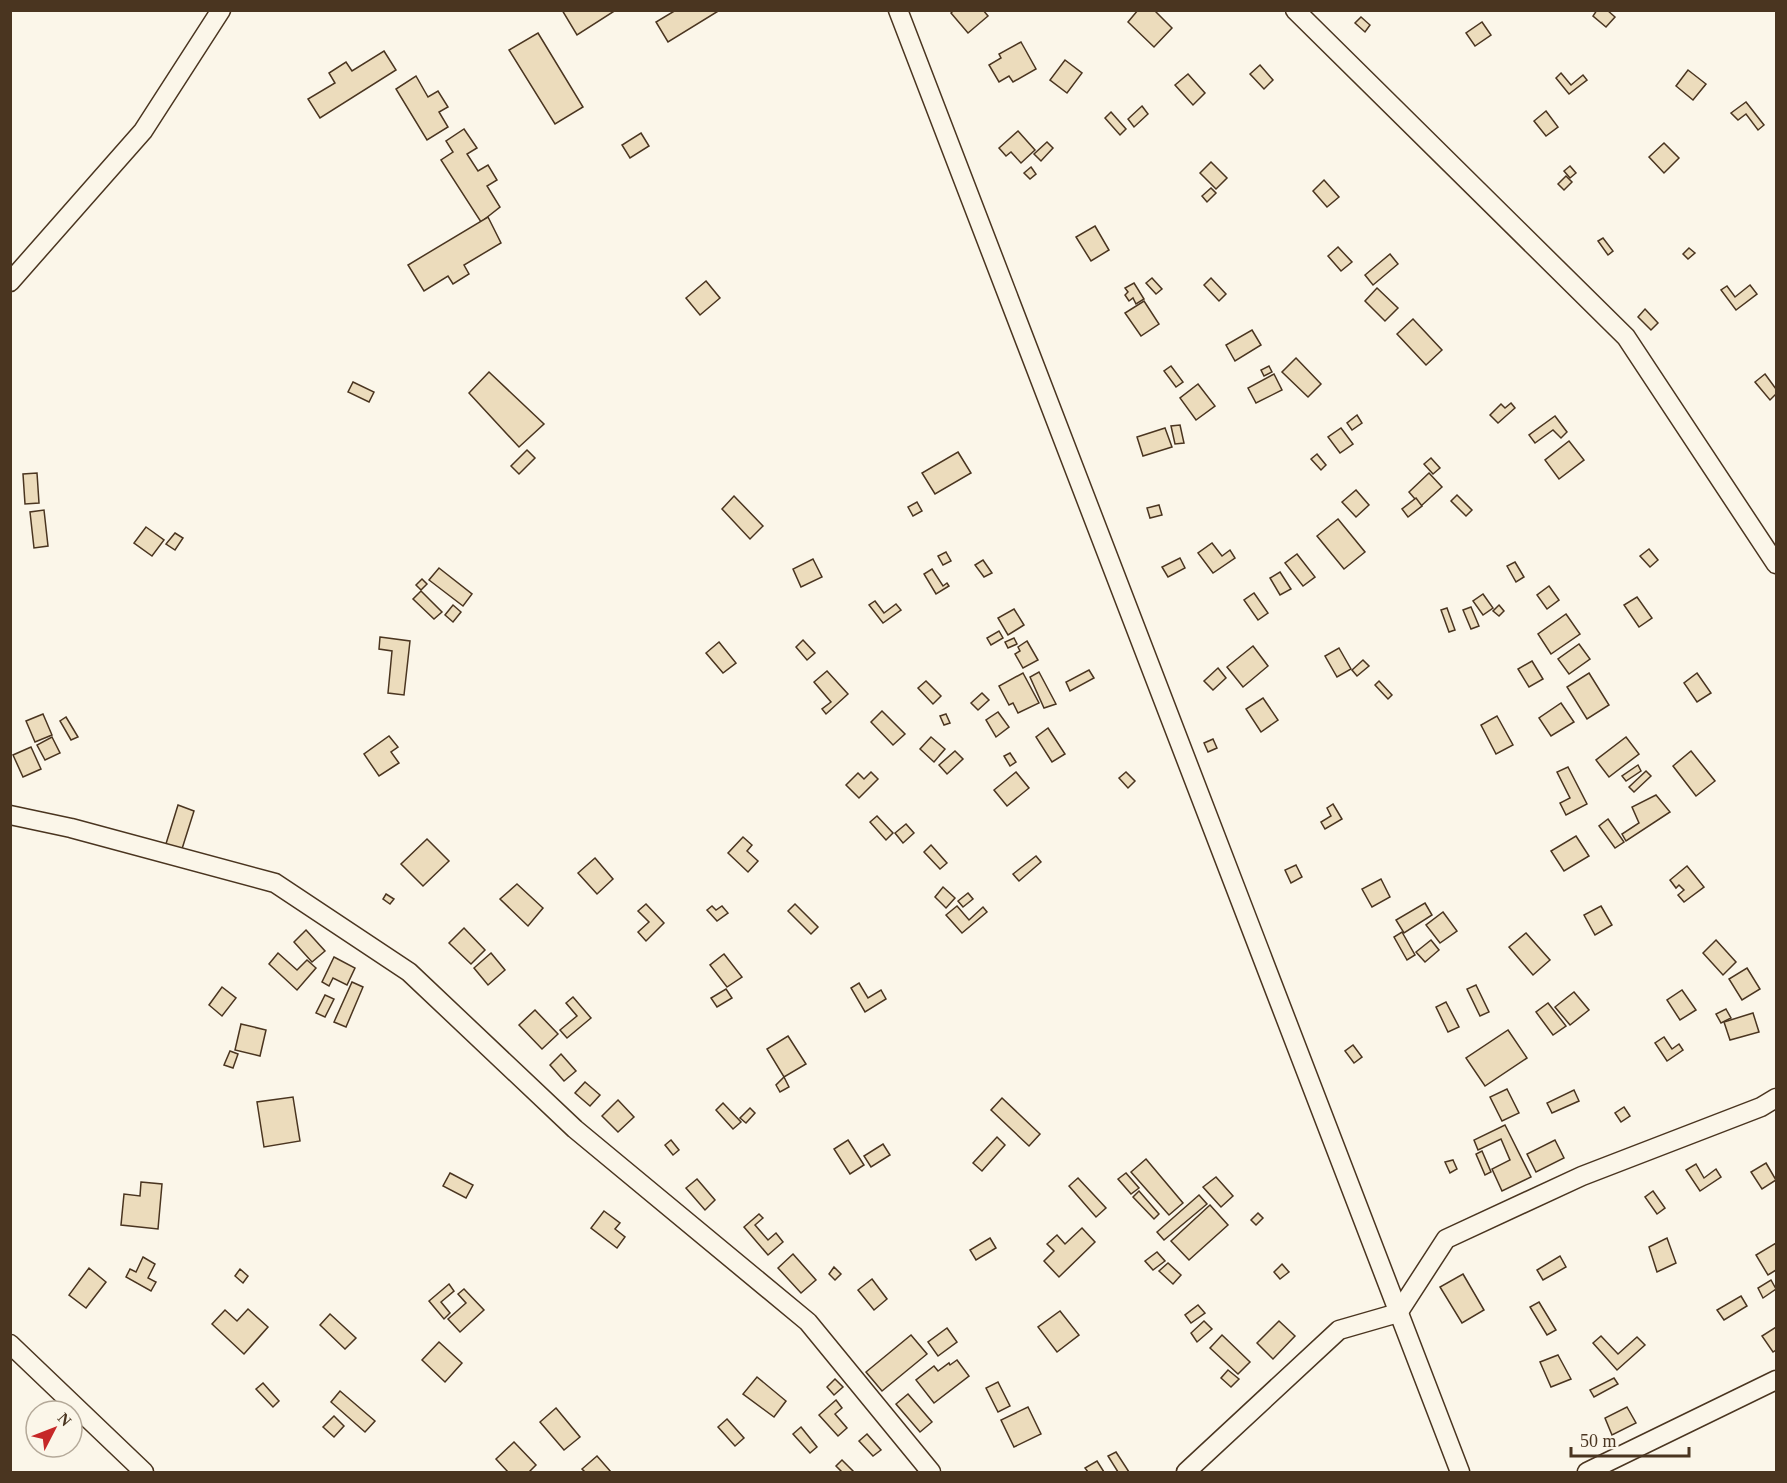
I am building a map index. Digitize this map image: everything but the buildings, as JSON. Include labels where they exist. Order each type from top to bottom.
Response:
[{"type":"street","points":[[10,282],[143,131],[222,10]]},
{"type":"street","points":[[898,10],[1460,1473]]},
{"type":"street","points":[[1295,10],[1626,337],[1776,564]]},
{"type":"street","points":[[10,815],[70,828],[275,883],[409,972],[575,1129],[808,1323],[931,1473]]},
{"type":"street","points":[[1186,1473],[1339,1330],[1398,1313],[1446,1239],[1582,1176],[1761,1107],[1776,1098]]},
{"type":"street","points":[[10,1344],[144,1473]]},
{"type":"street","points":[[1587,1473],[1776,1380]]}]
